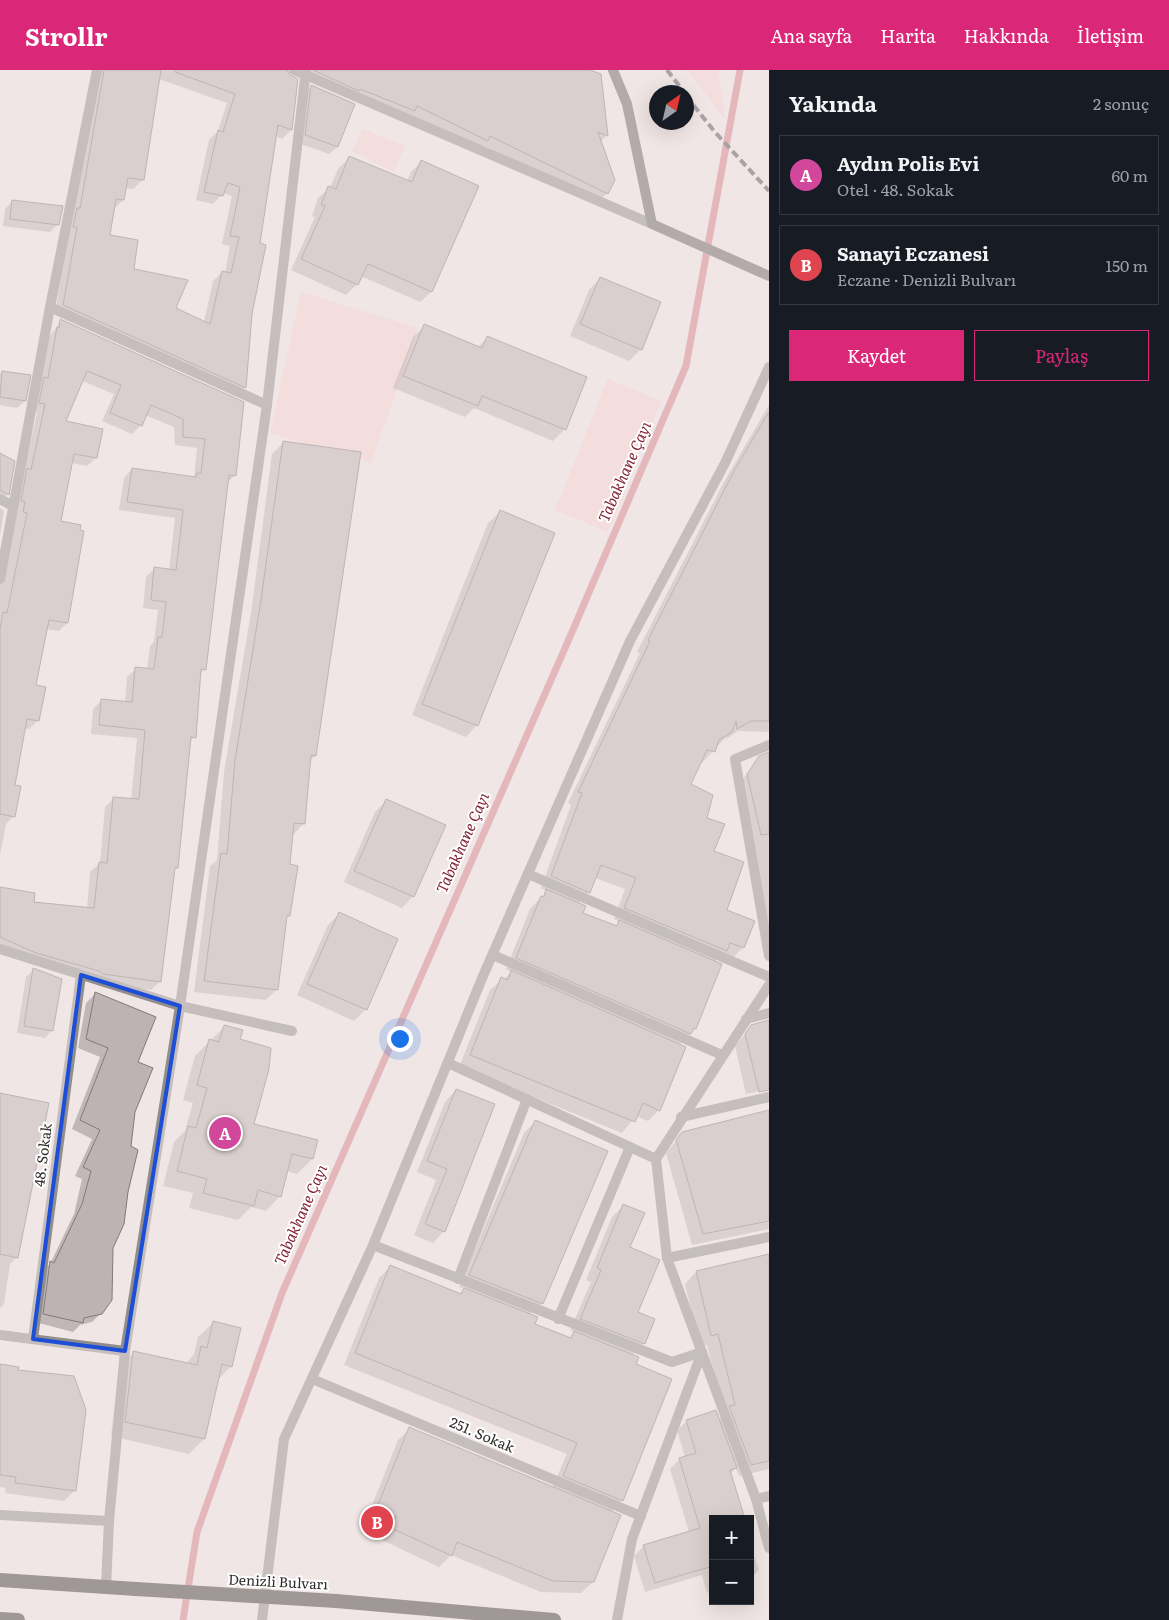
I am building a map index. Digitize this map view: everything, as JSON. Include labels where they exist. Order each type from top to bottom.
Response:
[{"type":"highway","name":"Denizli Bulvarı","points":[[0,1580],[336,1601],[554,1620]]},
{"type":"highway","points":[[0,1619],[18,1620]]},
{"type":"main road","points":[[611,71],[627,104],[652,224],[769,276]]},
{"type":"street","points":[[0,579],[50,307],[97,70]]},
{"type":"street","points":[[294,70],[305,72],[652,224]]},
{"type":"street","points":[[106,1587],[109,1521],[125,1351],[180,1006],[267,405],[305,72]]},
{"type":"street","points":[[50,307],[267,405]]},
{"type":"street","points":[[262,1620],[284,1439],[373,1245],[493,955],[630,640],[725,463],[769,367]]},
{"type":"street","points":[[0,499],[13,506]]},
{"type":"street","points":[[769,745],[735,759],[769,956]]},
{"type":"street","points":[[528,874],[769,977]]},
{"type":"street","points":[[0,949],[180,1006],[292,1031]]},
{"type":"street","points":[[493,955],[722,1056]]},
{"type":"street","name":"48. Sokak","points":[[33,1339],[81,975]]},
{"type":"street","points":[[769,984],[656,1159],[667,1258],[756,1499],[769,1548]]},
{"type":"street","points":[[746,1019],[769,1013]]},
{"type":"street","points":[[448,1063],[656,1159]]},
{"type":"street","points":[[682,1117],[769,1097]]},
{"type":"street","points":[[458,1279],[527,1099]]},
{"type":"street","points":[[558,1319],[630,1147]]},
{"type":"street","points":[[667,1258],[769,1237]]},
{"type":"street","points":[[373,1245],[672,1362],[702,1352]]},
{"type":"street","points":[[0,1334],[125,1351]]},
{"type":"street","points":[[617,1620],[632,1539],[702,1352]]},
{"type":"street","name":"251. Sokak","points":[[312,1379],[641,1516]]},
{"type":"street","points":[[756,1499],[769,1496]]},
{"type":"street","points":[[0,1515],[109,1521]]},
{"type":"highlighted area","points":[[81,975],[180,1006],[125,1351],[33,1339]]},
{"type":"shaded area","points":[[687,70],[718,70],[725,119]]},
{"type":"shaded area","points":[[363,129],[405,146],[394,172],[352,151]]},
{"type":"shaded area","points":[[301,292],[418,328],[371,463],[270,433]]},
{"type":"shaded area","points":[[608,379],[661,401],[608,532],[555,510]]},
{"type":"building","points":[[104,70],[161,70],[144,180],[128,178],[124,200],[116,199],[110,235],[138,240],[134,269],[188,280],[176,308],[210,324],[222,271],[231,273],[239,237],[230,236],[240,187],[228,183],[223,196],[204,192],[218,130],[223,132],[235,94],[175,72],[175,70],[287,70],[289,74],[298,79],[292,130],[278,125],[260,243],[266,245],[252,314],[246,388],[63,305],[77,227],[73,227],[77,208],[80,208]]},
{"type":"building","points":[[313,70],[590,70],[601,74],[608,136],[598,132],[615,180],[608,194],[490,136],[488,141],[417,106],[415,111],[360,89],[359,91]]},
{"type":"building","points":[[311,85],[355,104],[338,147],[305,135]]},
{"type":"building","points":[[349,156],[412,182],[421,160],[479,186],[432,292],[368,264],[358,285],[301,259],[325,206],[321,205],[328,186],[336,189]]},
{"type":"building","points":[[12,200],[63,206],[59,225],[10,219]]},
{"type":"building","points":[[600,277],[661,302],[642,350],[580,324]]},
{"type":"building","points":[[60,319],[244,402],[236,476],[229,475],[206,670],[201,669],[196,738],[191,737],[178,868],[175,868],[161,982],[103,974],[99,971],[36,953],[0,937],[0,887],[35,893],[34,902],[94,908],[99,862],[107,863],[113,797],[139,799],[145,730],[99,725],[101,699],[132,702],[135,667],[154,669],[158,637],[162,637],[166,602],[151,600],[154,567],[176,570],[183,510],[127,502],[132,468],[196,477],[197,473],[201,473],[205,439],[183,437],[183,419],[151,405],[142,426],[110,413],[121,385],[87,371],[66,421],[103,429],[97,458],[74,454],[61,521],[81,525],[80,530],[84,531],[68,623],[49,620],[36,685],[46,687],[39,721],[27,719],[15,785],[21,786],[15,817],[0,814],[0,629],[3,612],[7,613],[27,513],[23,512],[25,502],[21,501],[27,468],[31,470],[45,404],[39,403],[44,377],[48,378]]},
{"type":"building","points":[[424,324],[482,348],[487,336],[587,377],[566,430],[482,396],[478,406],[403,376]]},
{"type":"building","points":[[2,371],[31,375],[26,401],[0,397]]},
{"type":"building","points":[[769,412],[769,721],[751,721],[737,729],[736,721],[732,732],[719,740],[715,752],[707,750],[691,784],[713,795],[707,818],[725,824],[714,851],[744,862],[727,910],[755,921],[744,948],[730,943],[727,951],[624,908],[636,878],[601,865],[590,893],[551,876],[582,793],[578,792],[650,641],[648,640],[735,469]]},
{"type":"building","points":[[283,441],[361,452],[316,756],[311,755],[305,824],[294,823],[290,864],[298,866],[290,916],[287,916],[278,990],[204,981],[221,853],[227,854],[235,760],[261,600]]},
{"type":"building","points":[[0,453],[15,461],[9,495],[0,490]]},
{"type":"building","points":[[500,510],[555,533],[478,726],[422,704]]},
{"type":"building","points":[[769,752],[769,834],[761,835],[747,774],[759,756]]},
{"type":"building","points":[[386,799],[446,825],[414,897],[354,871]]},
{"type":"building","points":[[546,889],[586,906],[583,913],[617,926],[619,920],[722,964],[696,1029],[694,1028],[691,1034],[516,958],[541,896],[544,897]]},
{"type":"building","points":[[339,912],[398,939],[367,1010],[307,984]]},
{"type":"building","points":[[33,968],[62,979],[53,1031],[24,1026]]},
{"type":"building","points":[[511,970],[686,1047],[660,1111],[643,1103],[635,1122],[470,1055],[501,977],[508,980]]},
{"type":"building","points":[[95,992],[156,1017],[138,1062],[153,1068],[135,1112],[131,1146],[138,1150],[128,1192],[124,1224],[113,1248],[112,1300],[102,1314],[84,1318],[83,1323],[43,1314],[50,1261],[54,1263],[82,1204],[91,1171],[83,1167],[100,1130],[80,1120],[108,1048],[86,1039]]},
{"type":"building","points":[[769,1020],[769,1090],[759,1092],[745,1034],[751,1025]]},
{"type":"building","points":[[224,1025],[243,1030],[240,1039],[271,1048],[269,1069],[254,1124],[318,1140],[313,1159],[292,1154],[281,1197],[258,1190],[254,1206],[203,1193],[207,1179],[177,1171],[188,1126],[196,1128],[207,1088],[197,1085],[209,1039],[219,1042]]},
{"type":"building","points":[[456,1089],[495,1104],[445,1232],[425,1224],[447,1169],[427,1161]]},
{"type":"building","points":[[0,1093],[49,1103],[18,1258],[0,1254]]},
{"type":"building","points":[[769,1110],[769,1221],[703,1234],[676,1140],[682,1132]]},
{"type":"building","points":[[535,1120],[608,1151],[543,1304],[469,1275]]},
{"type":"building","points":[[623,1204],[645,1213],[630,1247],[660,1260],[638,1312],[655,1319],[645,1344],[580,1319],[601,1270],[597,1268]]},
{"type":"building","points":[[769,1254],[769,1461],[751,1465],[729,1406],[735,1405],[718,1334],[711,1336],[696,1271]]},
{"type":"building","points":[[390,1265],[461,1294],[464,1288],[538,1317],[535,1324],[571,1338],[574,1331],[639,1357],[636,1364],[672,1379],[623,1501],[563,1476],[577,1443],[355,1353]]},
{"type":"building","points":[[213,1321],[241,1328],[232,1367],[222,1364],[205,1439],[125,1422],[133,1351],[197,1365],[201,1346],[207,1348]]},
{"type":"building","points":[[0,1364],[19,1367],[18,1370],[74,1376],[86,1410],[76,1491],[15,1483],[16,1477],[0,1475]]},
{"type":"building","points":[[716,1410],[737,1468],[730,1470],[744,1515],[709,1515],[709,1567],[655,1583],[643,1545],[700,1528],[679,1458],[696,1453],[686,1420]]},
{"type":"building","points":[[409,1427],[621,1515],[594,1582],[553,1581],[457,1542],[452,1556],[391,1528],[396,1517],[376,1510]]},
{"type":"waterway","name":"Tabakhane Çayı","points":[[183,1620],[197,1532],[282,1293],[569,639],[686,366],[740,70]]},
{"type":"railway","points":[[667,70],[679,85]]},
{"type":"railway","points":[[694,106],[714,131],[769,191]]},
{"type":"place","name":"Aydın Polis Evi","points":[[225,1133]]},
{"type":"place","name":"Sanayi Eczanesi","points":[[377,1522]]}]
